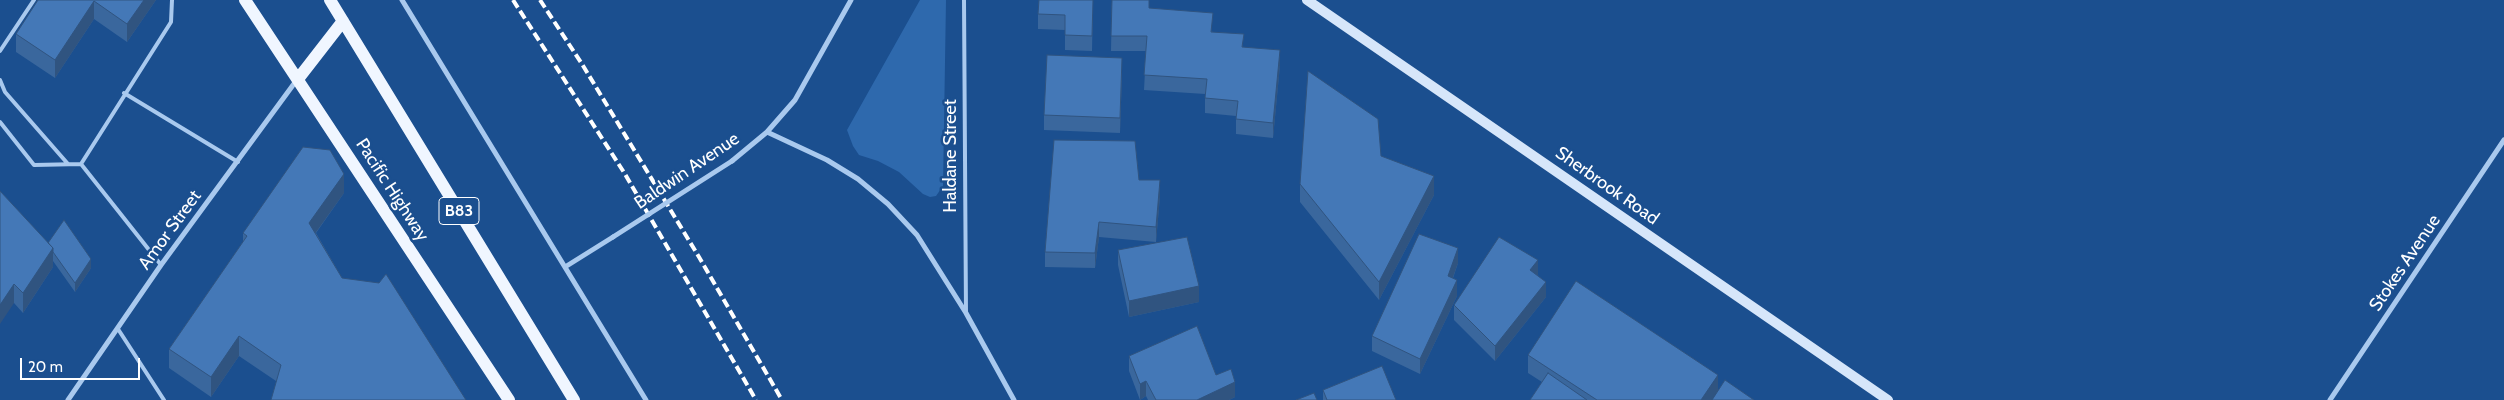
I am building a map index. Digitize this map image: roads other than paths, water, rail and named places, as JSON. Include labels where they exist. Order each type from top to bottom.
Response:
[{"type":"main road","name":"Pacific Highway","points":[[245,0],[509,400]]},
{"type":"main road","name":"B83","points":[[330,0],[574,400]]},
{"type":"main road","name":"Sherbrook Road","points":[[1308,0],[1888,400]]},
{"type":"main road","points":[[298,79],[343,21]]},
{"type":"street","points":[[402,0],[646,400]]},
{"type":"street","name":"Baldwin Avenue","points":[[565,267],[732,161],[767,132],[795,100],[851,0]]},
{"type":"street","name":"Amor Street","points":[[68,400],[161,265],[298,79]]},
{"type":"street","name":"Haldane Street","points":[[767,132],[827,160],[858,180],[888,204],[917,235],[966,313],[1014,400]]},
{"type":"street","name":"Stokes Avenue","points":[[2330,400],[2504,140]]},
{"type":"lane","points":[[0,51],[34,0]]},
{"type":"lane","points":[[81,164],[124,93],[171,22],[172,0]]},
{"type":"lane","name":"Haldane Street","points":[[964,0],[966,313]]},
{"type":"lane","points":[[0,80],[5,92],[68,164]]},
{"type":"lane","points":[[124,93],[238,162]]},
{"type":"lane","points":[[0,122],[34,165],[81,164]]},
{"type":"lane","points":[[81,164],[161,265]]},
{"type":"lane","points":[[118,329],[164,400]]},
{"type":"railway","points":[[513,0],[625,174],[756,400]]},
{"type":"railway","points":[[540,0],[582,64],[699,257],[782,400]]}]
